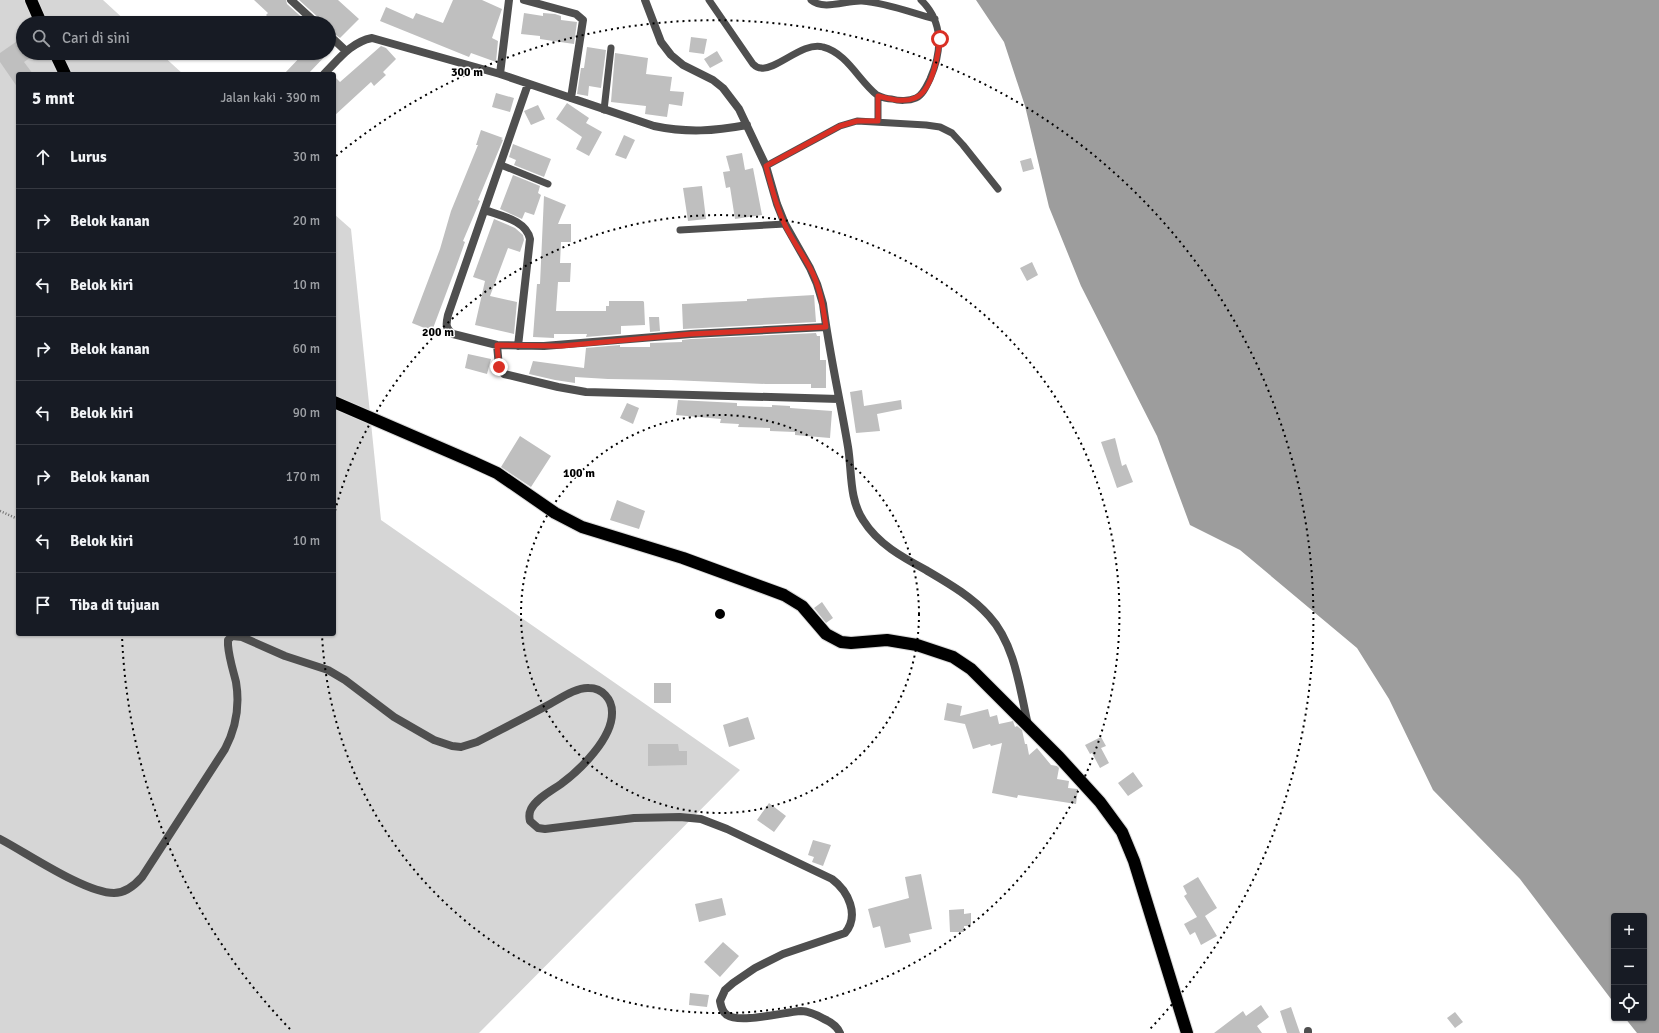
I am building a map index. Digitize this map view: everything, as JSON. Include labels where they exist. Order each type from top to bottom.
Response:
[{"type":"highway","points":[[31,0],[38,16]]},
{"type":"highway","points":[[58,60],[64,72]]},
{"type":"highway","points":[[336,403],[497,473],[555,513],[582,527],[690,561],[784,595],[802,606],[826,634],[841,642],[851,643],[887,640],[917,645],[953,657],[971,669],[1086,785],[1122,832],[1134,861],[1187,1033]]},
{"type":"street","points":[[291,0],[308,16]]},
{"type":"street","points":[[500,74],[509,0]]},
{"type":"street","points":[[524,0],[576,14],[583,20],[571,98]]},
{"type":"street","points":[[645,0],[661,42],[671,55],[683,65],[713,80],[732,98],[747,125],[766,166],[773,193],[785,224],[810,268],[817,284],[823,304],[848,448],[856,507],[862,520],[883,544],[900,556],[952,585],[977,603],[990,616],[1008,646],[1028,726]]},
{"type":"street","points":[[326,72],[357,43],[366,39],[380,39],[500,74],[654,126],[674,130],[717,130],[747,125]]},
{"type":"street","points":[[336,42],[346,52]]},
{"type":"street","points":[[528,84],[446,324],[448,330],[453,334],[497,345],[561,346],[691,334],[826,327]]},
{"type":"street","points":[[485,210],[515,221],[524,226],[529,232],[530,239],[518,346]]},
{"type":"street","points":[[497,345],[499,367],[504,374],[572,390],[594,392],[839,399]]},
{"type":"street","points":[[0,839],[66,876],[97,889],[114,893],[122,892],[135,885],[225,749],[231,737],[238,706],[236,682],[228,645],[228,640],[232,636],[242,637],[285,656],[328,670],[345,680],[394,718],[434,740],[452,746],[461,746],[478,742],[571,693],[588,687],[594,688],[607,696],[611,704],[612,712],[610,725],[589,757],[571,777],[536,803],[531,809],[529,816],[530,821],[538,828],[545,829],[634,818],[680,817],[701,819],[728,829],[832,879],[844,889],[848,895],[851,908],[851,922],[845,933],[771,960],[733,983],[725,990],[720,1001],[723,1011],[732,1017],[751,1018],[787,1012],[807,1012],[830,1022],[840,1033]]},
{"type":"lane","points":[[709,0],[757,68],[765,68],[804,49],[815,46],[823,47],[837,54],[878,96],[892,100],[916,98],[926,88],[936,64],[940,39],[935,19],[921,0]]},
{"type":"lane","points":[[811,0],[817,5],[863,1],[935,19]]},
{"type":"lane","points":[[604,110],[611,48]]},
{"type":"lane","points":[[878,96],[878,121]]},
{"type":"lane","points":[[766,166],[840,126],[857,121],[878,121],[926,125],[940,127],[952,133],[963,144],[998,189]]},
{"type":"lane","points":[[501,165],[548,184]]},
{"type":"lane","points":[[680,230],[785,224]]},
{"type":"path","points":[[0,511],[16,518]]},
{"type":"shaded area","points":[[0,0],[103,0],[120,16],[16,16],[16,60],[168,60],[181,72],[16,72],[16,636],[336,636],[336,216],[351,229],[381,520],[740,770],[479,1033],[0,1033]]},
{"type":"shaded area","points":[[976,0],[1659,0],[1659,1033],[1637,1033],[1627,1021],[1647,1021],[1647,913],[1611,913],[1611,999],[1520,879],[1433,790],[1389,699],[1357,648],[1240,550],[1190,525],[1157,436],[1081,286],[1049,207],[1025,106],[1004,42]]},
{"type":"building","points":[[254,0],[286,0],[287,4],[300,16],[267,16],[266,15],[268,13]]},
{"type":"building","points":[[299,0],[338,0],[359,19],[340,38],[336,35],[336,16],[317,16]]},
{"type":"building","points":[[453,0],[482,0],[502,9],[492,38],[498,41],[496,62],[471,53],[469,57],[380,21],[386,7],[413,19],[416,13],[443,23]]},
{"type":"building","points":[[524,13],[543,16],[543,13],[555,14],[561,16],[561,20],[577,22],[574,44],[540,39],[540,36],[521,34]]},
{"type":"building","points":[[691,37],[707,39],[704,54],[689,52]]},
{"type":"building","points":[[16,42],[16,60],[27,60],[24,62],[32,72],[16,72],[16,85],[0,62],[0,53]]},
{"type":"building","points":[[381,46],[386,48],[396,59],[383,72],[386,75],[374,86],[371,82],[336,114],[336,78],[340,82]]},
{"type":"building","points":[[587,47],[606,50],[601,88],[589,86],[588,96],[577,94],[581,68],[584,68]]},
{"type":"building","points":[[717,51],[723,61],[710,68],[704,59]]},
{"type":"building","points":[[615,53],[648,58],[646,74],[672,77],[670,91],[684,92],[682,106],[669,104],[667,117],[645,114],[646,106],[611,102]]},
{"type":"building","points":[[297,60],[321,60],[310,72],[286,72]]},
{"type":"building","points":[[496,93],[514,98],[510,112],[492,107]]},
{"type":"building","points":[[567,103],[589,118],[586,123],[602,132],[589,156],[576,149],[582,137],[556,119]]},
{"type":"building","points":[[538,105],[545,119],[531,125],[524,111]]},
{"type":"building","points":[[481,130],[503,138],[501,139],[503,140],[478,200],[480,201],[463,241],[465,242],[432,331],[412,323],[440,249],[451,211],[478,145],[476,145]]},
{"type":"building","points":[[624,135],[635,140],[626,159],[615,155]]},
{"type":"building","points":[[513,144],[551,159],[544,177],[514,165],[516,160],[509,157]]},
{"type":"building","points":[[742,153],[745,170],[753,168],[762,215],[735,219],[730,187],[726,188],[723,172],[730,171],[726,156]]},
{"type":"building","points":[[1031,158],[1034,169],[1023,172],[1020,161]]},
{"type":"building","points":[[513,175],[540,186],[538,193],[541,195],[534,215],[525,212],[522,219],[500,209]]},
{"type":"building","points":[[702,186],[706,219],[688,221],[683,188]]},
{"type":"building","points":[[544,196],[566,205],[558,224],[571,224],[571,242],[561,242],[560,263],[571,263],[570,282],[558,282],[556,311],[606,311],[606,306],[609,306],[609,301],[643,301],[645,325],[621,326],[621,334],[586,337],[587,334],[554,334],[554,338],[533,337],[537,284],[540,284]]},
{"type":"building","points":[[494,219],[515,228],[523,235],[524,240],[520,252],[508,248],[490,296],[517,302],[514,334],[475,325],[485,281],[473,277]]},
{"type":"building","points":[[1032,262],[1038,275],[1027,281],[1020,268]]},
{"type":"building","points":[[814,295],[816,322],[683,329],[682,304],[747,301],[747,299]]},
{"type":"building","points":[[649,317],[659,317],[660,331],[650,332]]},
{"type":"building","points":[[816,333],[817,336],[820,336],[820,360],[826,360],[826,388],[811,388],[811,384],[766,384],[575,377],[575,383],[529,374],[533,361],[584,368],[586,348],[620,345],[620,347],[650,347],[650,343],[682,342],[682,340],[691,339]]},
{"type":"building","points":[[468,354],[491,359],[487,374],[465,368]]},
{"type":"building","points":[[862,390],[864,406],[901,400],[902,409],[877,414],[880,431],[856,433],[850,392]]},
{"type":"building","points":[[678,400],[737,403],[737,406],[790,406],[790,408],[832,411],[830,438],[795,435],[795,432],[770,431],[770,428],[738,427],[739,424],[720,423],[721,419],[676,415]]},
{"type":"building","points":[[627,403],[639,408],[633,424],[620,418]]},
{"type":"building","points":[[520,436],[551,456],[531,487],[501,467]]},
{"type":"building","points":[[1115,438],[1122,466],[1126,464],[1133,482],[1117,488],[1101,442]]},
{"type":"building","points":[[617,500],[645,511],[639,529],[610,520]]},
{"type":"building","points":[[822,602],[833,618],[826,623],[814,608]]},
{"type":"building","points":[[654,683],[671,683],[671,703],[654,703]]},
{"type":"building","points":[[947,703],[962,706],[960,716],[988,709],[990,717],[997,715],[999,724],[1013,721],[1015,727],[1017,726],[1022,730],[1029,755],[1037,748],[1051,765],[1059,768],[1057,779],[1069,781],[1068,788],[1078,789],[1076,804],[1018,795],[1017,798],[992,793],[1002,743],[991,746],[990,744],[973,749],[965,724],[944,720]]},
{"type":"building","points":[[748,717],[755,739],[729,747],[723,725]]},
{"type":"building","points":[[1101,737],[1106,746],[1101,748],[1109,763],[1100,768],[1092,753],[1090,754],[1085,745]]},
{"type":"building","points":[[648,744],[678,744],[679,751],[687,751],[687,765],[648,766]]},
{"type":"building","points":[[1133,772],[1143,786],[1128,796],[1118,783]]},
{"type":"building","points":[[769,803],[786,816],[774,832],[757,820]]},
{"type":"building","points":[[813,840],[831,845],[823,866],[812,862],[814,857],[808,855]]},
{"type":"building","points":[[921,874],[932,929],[909,934],[911,942],[885,948],[880,926],[873,928],[868,909],[909,898],[905,877]]},
{"type":"building","points":[[1198,877],[1217,908],[1205,916],[1217,936],[1201,945],[1195,932],[1190,935],[1184,924],[1197,917],[1184,896],[1187,894],[1183,886]]},
{"type":"building","points":[[722,898],[726,915],[699,922],[695,904]]},
{"type":"building","points":[[964,909],[964,914],[971,913],[971,926],[964,926],[964,932],[950,932],[949,910]]},
{"type":"building","points":[[723,942],[739,956],[720,977],[704,962]]},
{"type":"building","points":[[690,993],[709,995],[707,1007],[689,1005]]},
{"type":"building","points":[[1261,1005],[1269,1017],[1257,1026],[1262,1033],[1214,1033],[1243,1011],[1246,1016]]},
{"type":"building","points":[[1291,1007],[1300,1033],[1287,1033],[1280,1011]]},
{"type":"building","points":[[1455,1012],[1463,1022],[1455,1028],[1447,1018]]},
{"type":"route","points":[[499,367],[497,345],[561,346],[691,334],[826,327],[823,304],[817,284],[810,268],[791,237],[785,224],[771,187],[766,166],[840,126],[857,121],[878,121],[878,96],[892,100],[916,98],[926,88],[936,64],[940,39]]}]
